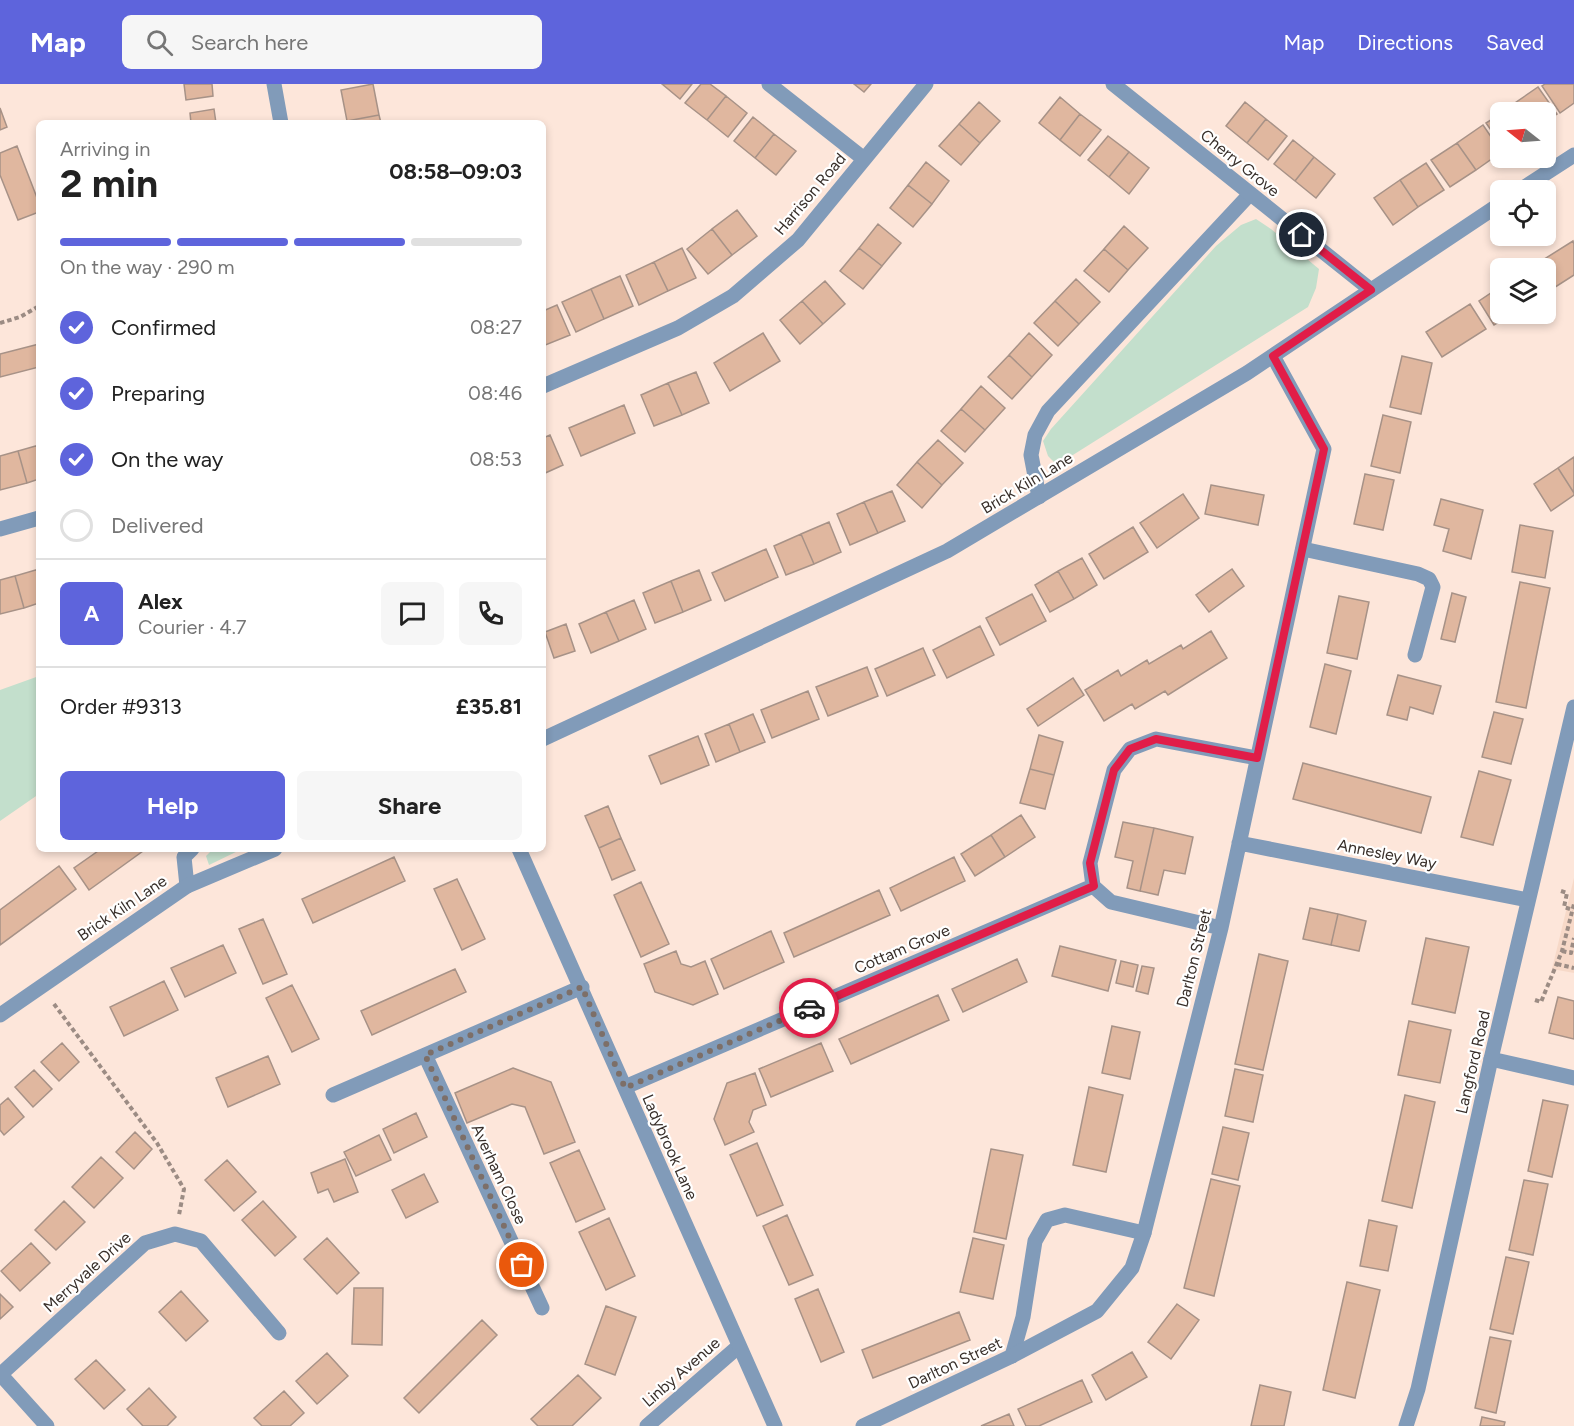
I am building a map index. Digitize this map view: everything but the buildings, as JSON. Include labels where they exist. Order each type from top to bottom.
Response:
[{"type":"street","points":[[274,84],[280,120]]},
{"type":"street","points":[[769,84],[864,159]]},
{"type":"street","name":"Harrison Road","points":[[546,385],[678,327],[733,296],[798,240],[926,84]]},
{"type":"street","name":"Cherry Grove","points":[[1115,85],[1371,290]]},
{"type":"street","points":[[1535,180],[1574,155]]},
{"type":"street","points":[[1039,497],[1031,455],[1035,435],[1048,411],[1250,194]]},
{"type":"street","name":"Brick Kiln Lane","points":[[546,739],[947,551],[1247,374],[1490,211]]},
{"type":"street","name":"Darlton Street","points":[[863,1426],[1012,1356],[1097,1311],[1132,1268],[1144,1233],[1221,928],[1324,449],[1273,356]]},
{"type":"street","points":[[0,529],[36,519]]},
{"type":"street","points":[[1303,549],[1412,572],[1429,579],[1433,587],[1415,656]]},
{"type":"street","name":"Langford Road","points":[[1406,1426],[1418,1389],[1528,900],[1569,749],[1574,707]]},
{"type":"street","points":[[1221,928],[1110,903],[1094,886],[1090,863],[1114,770],[1130,749],[1156,739],[1257,758]]},
{"type":"street","name":"Annesley Way","points":[[1239,843],[1528,900]]},
{"type":"street","points":[[187,886],[184,857],[189,852]]},
{"type":"street","name":"Brick Kiln Lane","points":[[0,1015],[187,886],[268,852]]},
{"type":"street","name":"Ladybrook Lane","points":[[520,852],[775,1426]]},
{"type":"street","name":"Cottam Grove","points":[[625,1088],[1094,886]]},
{"type":"street","points":[[333,1095],[582,987]]},
{"type":"street","name":"Averham Close","points":[[425,1055],[542,1308]]},
{"type":"street","points":[[1491,1059],[1574,1078]]},
{"type":"street","points":[[1012,1356],[1023,1317],[1035,1241],[1047,1220],[1065,1215],[1144,1233]]},
{"type":"street","points":[[176,1234],[201,1241],[279,1333]]},
{"type":"street","name":"Merryvale Drive","points":[[0,1375],[145,1243],[176,1234]]},
{"type":"street","name":"Linby Avenue","points":[[647,1426],[739,1346]]},
{"type":"street","points":[[0,1375],[47,1426]]},
{"type":"path","points":[[0,323],[20,317],[36,308]]},
{"type":"path","points":[[1560,891],[1567,893],[1564,907],[1573,910]]},
{"type":"path","points":[[1535,1000],[1541,1002],[1557,964],[1574,904]]},
{"type":"path","points":[[1562,951],[1571,953],[1574,938]]},
{"type":"path","points":[[1557,964],[1574,968]]},
{"type":"path","points":[[40,987],[157,1143],[184,1189],[176,1234]]},
{"type":"shaded area","points":[[1574,878],[1574,973],[1552,969]]},
{"type":"green space","points":[[1256,219],[1319,269],[1316,288],[1308,307],[1057,465],[1048,456],[1043,441],[1051,429],[1216,246],[1241,225]]},
{"type":"green space","points":[[36,677],[36,796],[0,821],[0,690]]},
{"type":"green space","points":[[210,852],[236,852],[209,865],[206,856]]},
{"type":"way so far","points":[[522,1265],[425,1055],[582,987],[625,1088],[809,1008]]},
{"type":"route","points":[[809,1008],[1094,886],[1090,863],[1114,770],[1130,749],[1156,739],[1257,758],[1324,449],[1273,356],[1371,290],[1302,235]]}]
